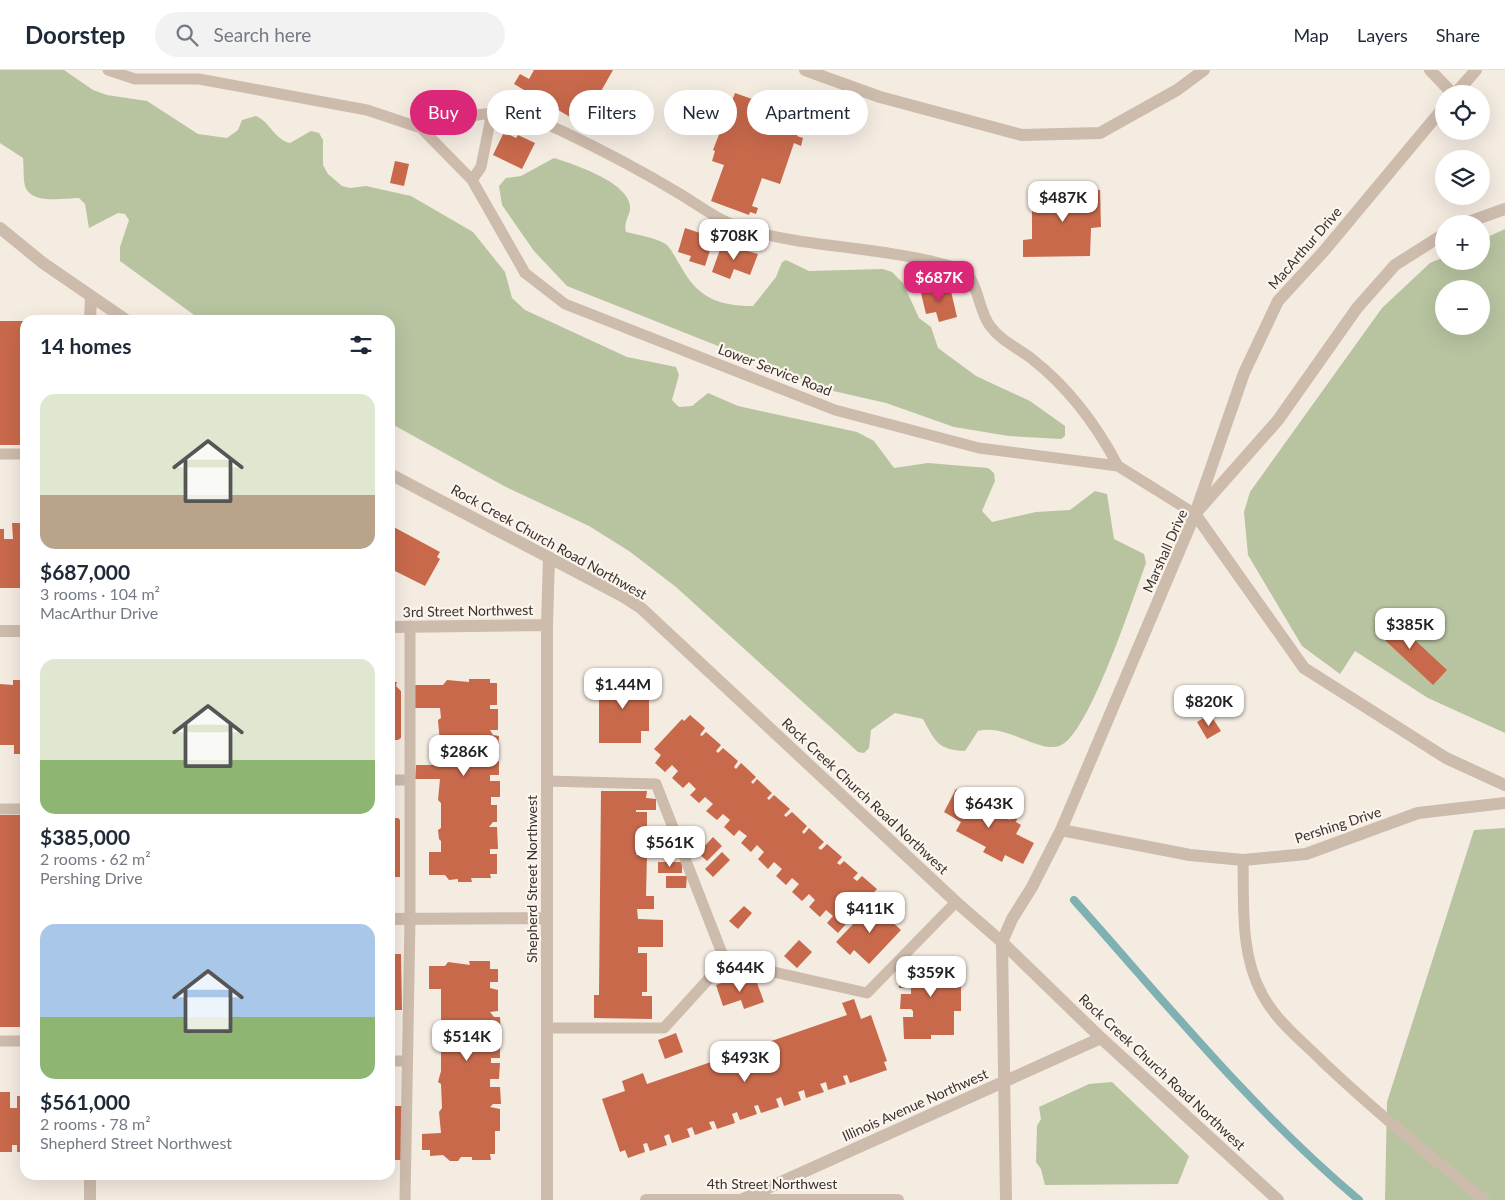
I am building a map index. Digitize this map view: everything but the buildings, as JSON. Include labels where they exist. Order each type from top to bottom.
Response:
[{"type":"street","points":[[805,70],[880,97],[1022,135],[1100,133],[1177,90],[1204,70]]},
{"type":"street","points":[[1430,70],[1445,85]]},
{"type":"street","points":[[1462,85],[1476,70]]},
{"type":"street","name":"MacArthur Drive","points":[[1195,514],[1244,372],[1278,301],[1324,251],[1435,118]]},
{"type":"street","points":[[1488,215],[1505,209]]},
{"type":"street","points":[[0,228],[90,296],[118,315]]},
{"type":"street","name":"Marshall Drive","points":[[1002,942],[1012,919],[1032,888],[1062,830],[1195,514],[1278,420],[1357,308],[1395,265],[1435,240]]},
{"type":"street","points":[[90,296],[90,315]]},
{"type":"street","name":"Rock Creek Church Road Northwest","points":[[395,477],[622,596],[659,624],[956,902],[1002,942],[1101,1038],[1278,1200]]},
{"type":"street","points":[[1195,514],[1304,668],[1446,758],[1505,785]]},
{"type":"street","name":"Shepherd Street Northwest","points":[[547,1200],[546,918],[549,557]]},
{"type":"street","name":"3rd Street Northwest","points":[[395,626],[547,625]]},
{"type":"street","points":[[0,631],[20,631]]},
{"type":"street","name":"Pershing Drive","points":[[1062,830],[1190,855],[1243,860],[1306,854],[1418,814],[1505,803]]},
{"type":"street","points":[[395,919],[546,918]]},
{"type":"street","points":[[1002,942],[1006,1200]]},
{"type":"street","name":"Illinois Avenue Northwest","points":[[743,1199],[1101,1038]]},
{"type":"street","points":[[90,1180],[90,1200]]},
{"type":"street","name":"4th Street Northwest","points":[[646,1200],[898,1200]]},
{"type":"lane","points":[[108,70],[135,79],[200,74],[367,110],[410,124]]},
{"type":"lane","points":[[559,130],[589,144],[679,194],[718,219],[749,231],[914,257],[952,266],[966,273],[982,313],[991,327],[1005,342],[1032,359],[1074,397],[1104,439],[1118,466]]},
{"type":"lane","name":"Lower Service Road","points":[[428,135],[472,180],[525,273],[564,304],[835,410],[980,448],[1118,466],[1195,514]]},
{"type":"lane","points":[[472,180],[481,166],[487,135]]},
{"type":"lane","points":[[0,454],[20,454]]},
{"type":"lane","points":[[405,1200],[410,918],[410,626]]},
{"type":"lane","points":[[395,780],[410,780]]},
{"type":"lane","points":[[547,781],[656,784],[725,961]]},
{"type":"lane","points":[[0,809],[20,808]]},
{"type":"lane","points":[[1243,860],[1245,930],[1250,962],[1262,995],[1287,1027],[1372,1109],[1485,1200]]},
{"type":"lane","points":[[725,961],[867,993],[956,902]]},
{"type":"lane","points":[[547,1028],[664,1028],[725,961]]},
{"type":"lane","points":[[0,1040],[20,1041]]},
{"type":"lane","points":[[395,1061],[407,1061]]},
{"type":"green space","points":[[0,70],[64,70],[93,90],[107,95],[147,101],[198,134],[227,138],[238,130],[242,120],[256,116],[265,122],[276,135],[290,143],[311,131],[319,133],[323,140],[323,165],[328,174],[342,186],[350,188],[366,186],[411,196],[473,232],[505,272],[512,298],[525,310],[627,357],[676,367],[679,375],[672,400],[679,407],[692,406],[708,393],[738,406],[857,432],[874,441],[894,468],[928,463],[988,468],[994,473],[995,481],[982,511],[992,522],[1036,512],[1070,510],[1095,491],[1107,494],[1114,539],[1144,554],[1146,563],[1109,664],[1083,719],[1071,737],[1059,746],[1042,745],[1010,734],[988,730],[978,731],[965,751],[949,749],[938,743],[923,719],[895,713],[871,730],[869,748],[864,753],[858,752],[676,587],[629,551],[589,526],[504,486],[395,426],[395,315],[194,315],[120,261],[120,247],[129,220],[125,214],[118,213],[89,228],[85,204],[79,198],[48,199],[34,196],[28,192],[24,183],[23,158],[0,143]]},
{"type":"green space","points":[[554,158],[598,175],[620,189],[627,197],[630,206],[625,228],[626,232],[664,243],[671,250],[694,285],[709,298],[740,306],[753,306],[776,277],[782,262],[786,260],[809,271],[883,269],[892,272],[903,283],[919,318],[931,327],[938,348],[976,376],[1030,401],[1065,426],[1065,436],[1061,439],[1009,436],[954,427],[886,403],[829,390],[567,286],[534,251],[502,205],[499,186],[506,178],[521,176]]},
{"type":"green space","points":[[1505,229],[1505,733],[1428,698],[1355,651],[1340,674],[1302,646],[1248,555],[1244,512],[1250,492],[1382,308],[1430,263],[1435,261],[1435,270],[1490,270],[1490,236]]},
{"type":"green space","points":[[1505,828],[1505,1200],[1385,1200],[1387,1102],[1474,830]]},
{"type":"green space","points":[[1112,1082],[1189,1156],[1178,1184],[1045,1185],[1041,1169],[1036,1162],[1037,1126],[1041,1119],[1039,1107],[1089,1084]]},
{"type":"waterway","points":[[1074,900],[1246,1093],[1320,1166],[1359,1200]]}]
